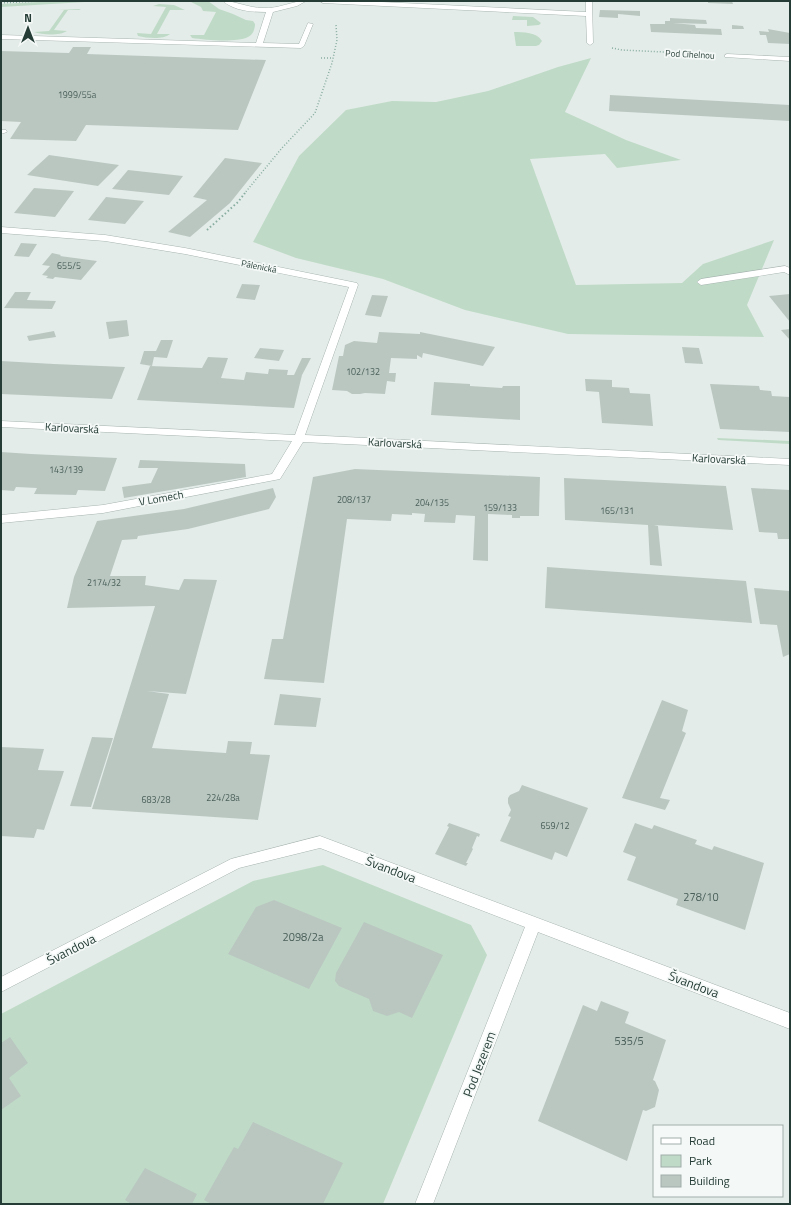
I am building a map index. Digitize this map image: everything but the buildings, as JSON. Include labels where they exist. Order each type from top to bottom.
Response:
[{"type":"street","points":[[226,1],[238,7],[247,9],[270,10],[291,6],[303,1]]},
{"type":"street","points":[[323,1],[589,14]]},
{"type":"street","points":[[588,1],[590,43]]},
{"type":"street","points":[[259,45],[270,10]]},
{"type":"street","points":[[1,36],[301,46],[310,24]]},
{"type":"street","name":"Pod Cihelnou","points":[[727,56],[790,58]]},
{"type":"street","name":"Pálenická","points":[[1,230],[105,238],[185,251],[354,285],[299,439]]},
{"type":"street","points":[[701,282],[785,269],[790,272]]},
{"type":"street","name":"Karlovarská","points":[[1,424],[790,462]]},
{"type":"street","name":"V Lomech","points":[[1,519],[103,509],[276,477],[299,439]]},
{"type":"street","name":"Švandova","points":[[1,985],[236,863],[320,842],[790,1021]]},
{"type":"street","name":"Pod Jezerem","points":[[424,1204],[534,923]]},
{"type":"path","points":[[1,3],[38,1]]},
{"type":"path","points":[[185,251],[238,202],[282,148],[315,113],[338,40],[336,22]]},
{"type":"path","name":"Pod Cihelnou","points":[[590,43],[622,50],[727,56]]},
{"type":"green space","points":[[55,1],[102,1],[1,7],[1,4]]},
{"type":"green space","points":[[189,1],[208,1],[219,9],[246,20],[253,21],[255,28],[251,35],[243,39],[212,40],[192,38],[190,35],[204,35],[216,12],[203,11],[201,7]]},
{"type":"green space","points":[[159,4],[174,5],[185,10],[170,10],[157,34],[170,34],[167,36],[155,38],[138,36],[137,33],[151,34],[166,7],[153,6]]},
{"type":"green space","points":[[79,9],[81,10],[68,10],[54,30],[67,31],[64,33],[42,34],[34,32],[49,31],[64,10],[58,10]]},
{"type":"green space","points":[[513,16],[533,17],[541,23],[539,25],[527,26],[527,20],[512,20]]},
{"type":"green space","points":[[514,32],[533,34],[542,41],[536,46],[516,46]]},
{"type":"green space","points":[[591,58],[565,112],[626,140],[681,160],[617,168],[605,154],[530,159],[576,285],[682,283],[703,264],[774,240],[747,305],[764,337],[568,334],[465,310],[383,279],[296,258],[253,242],[299,156],[346,110],[392,101],[436,102],[488,91],[558,67]]},
{"type":"green space","points":[[717,438],[790,441],[790,444],[718,440]]},
{"type":"green space","points":[[323,865],[471,925],[487,955],[383,1204],[1,1204],[1,1014],[253,881]]}]
